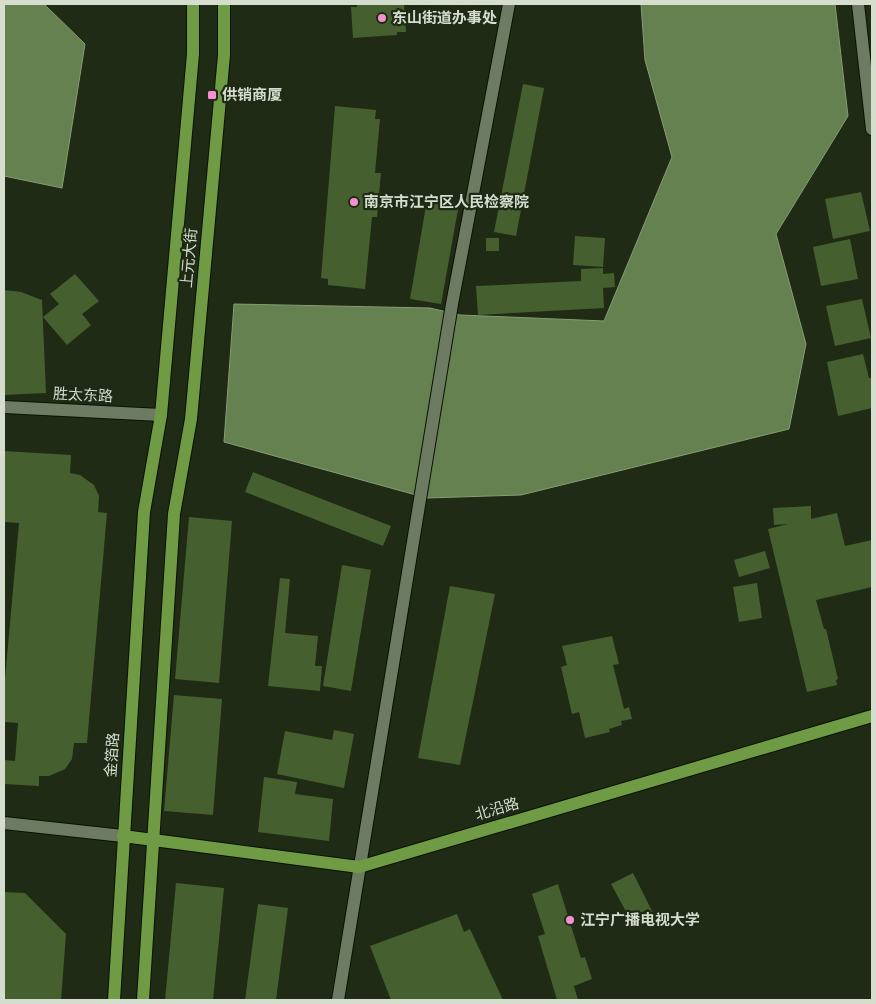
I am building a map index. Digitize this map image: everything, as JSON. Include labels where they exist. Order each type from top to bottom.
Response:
[{"type":"main road","name":"上元大街","points":[[144,512],[161,415],[193,54],[193,4]]},
{"type":"main road","name":"上元大街","points":[[152,839],[174,514],[191,419],[224,55],[224,4]]},
{"type":"main road","name":"金箔路","points":[[114,1000],[144,512]]},
{"type":"main road","name":"北沿路","points":[[124,836],[359,867],[872,716]]},
{"type":"main road","points":[[143,1000],[152,839]]},
{"type":"street","points":[[338,1000],[452,304],[509,4]]},
{"type":"street","points":[[858,4],[872,129]]},
{"type":"street","name":"胜太东路","points":[[4,407],[161,415]]},
{"type":"street","points":[[4,823],[124,836]]},
{"type":"shaded area","points":[[4,4],[44,4],[85,44],[62,188],[4,176]]},
{"type":"shaded area","points":[[641,4],[835,4],[848,116],[776,234],[806,344],[789,429],[521,495],[427,498],[224,442],[234,304],[430,308],[460,315],[604,321],[672,157],[645,60]]},
{"type":"building","name":"东山街道办事处","points":[[357,4],[404,4],[406,32],[397,32],[397,35],[353,38],[351,7],[357,7]]},
{"type":"building","points":[[523,84],[544,88],[516,236],[494,232]]},
{"type":"building","name":"南京市江宁区人民检察院","points":[[335,106],[376,110],[375,119],[380,119],[375,173],[381,173],[377,217],[372,217],[365,289],[328,285],[328,279],[321,278]]},
{"type":"building","points":[[861,192],[870,231],[833,239],[825,199]]},
{"type":"building","points":[[427,200],[459,204],[441,304],[410,299]]},
{"type":"building","points":[[575,236],[605,238],[603,267],[573,265]]},
{"type":"building","points":[[486,238],[499,238],[499,251],[486,251]]},
{"type":"building","points":[[850,239],[858,279],[821,286],[813,247]]},
{"type":"building","points":[[603,268],[603,274],[614,273],[615,287],[603,288],[604,308],[478,315],[476,286],[581,281],[581,269]]},
{"type":"building","points":[[75,274],[99,301],[82,314],[91,325],[67,345],[43,317],[59,304],[50,294]]},
{"type":"building","points":[[4,290],[21,292],[42,300],[46,393],[4,395]]},
{"type":"building","points":[[862,299],[871,338],[835,346],[826,306]]},
{"type":"building","points":[[863,354],[869,378],[872,378],[872,408],[838,416],[827,362]]},
{"type":"building","points":[[4,451],[71,455],[70,473],[80,475],[94,485],[99,496],[98,512],[107,513],[87,743],[74,743],[72,759],[65,769],[49,776],[39,776],[39,786],[4,784],[4,760],[15,761],[18,723],[4,722],[4,690],[19,523],[4,522]]},
{"type":"building","points":[[253,472],[391,526],[383,546],[245,492]]},
{"type":"building","points":[[811,506],[811,519],[837,513],[845,546],[872,540],[872,587],[816,600],[824,629],[826,629],[838,679],[836,680],[837,685],[807,692],[768,529],[788,524],[774,525],[773,508]]},
{"type":"building","points":[[189,517],[232,521],[219,683],[175,679]]},
{"type":"building","points":[[765,551],[770,568],[739,577],[734,560]]},
{"type":"building","points":[[342,565],[371,570],[351,691],[323,686]]},
{"type":"building","points":[[280,578],[290,579],[285,633],[318,636],[315,666],[322,666],[320,691],[268,686]]},
{"type":"building","points":[[757,583],[762,618],[739,622],[733,587]]},
{"type":"building","points":[[450,586],[495,594],[460,765],[418,758]]},
{"type":"building","points":[[612,636],[619,664],[613,665],[624,709],[629,707],[632,719],[621,721],[622,725],[609,729],[610,732],[585,738],[579,712],[572,714],[561,667],[567,665],[562,646]]},
{"type":"building","points":[[174,695],[222,699],[213,815],[164,811]]},
{"type":"building","points":[[334,730],[354,734],[344,788],[277,774],[285,731],[332,740]]},
{"type":"building","points":[[264,777],[297,782],[295,794],[333,799],[329,841],[258,832]]},
{"type":"building","points":[[633,873],[657,921],[655,922],[648,909],[630,919],[611,884]]},
{"type":"building","points":[[176,883],[224,888],[213,1000],[165,1000]]},
{"type":"building","points":[[558,884],[581,958],[585,957],[592,979],[574,986],[578,1000],[557,1000],[538,936],[545,934],[532,894]]},
{"type":"building","points":[[4,892],[25,893],[66,934],[61,1000],[4,1000]]},
{"type":"building","points":[[258,904],[288,908],[276,1000],[245,1000]]},
{"type":"building","points":[[457,914],[464,932],[470,929],[503,1000],[391,1000],[370,946]]},
{"type":"place","name":"东山街道办事处","points":[[382,18]]},
{"type":"place","name":"供销商厦","points":[[212,95]]},
{"type":"place","name":"南京市江宁区人民检察院","points":[[354,202]]},
{"type":"place","name":"江宁广播电视大学","points":[[570,920]]}]
